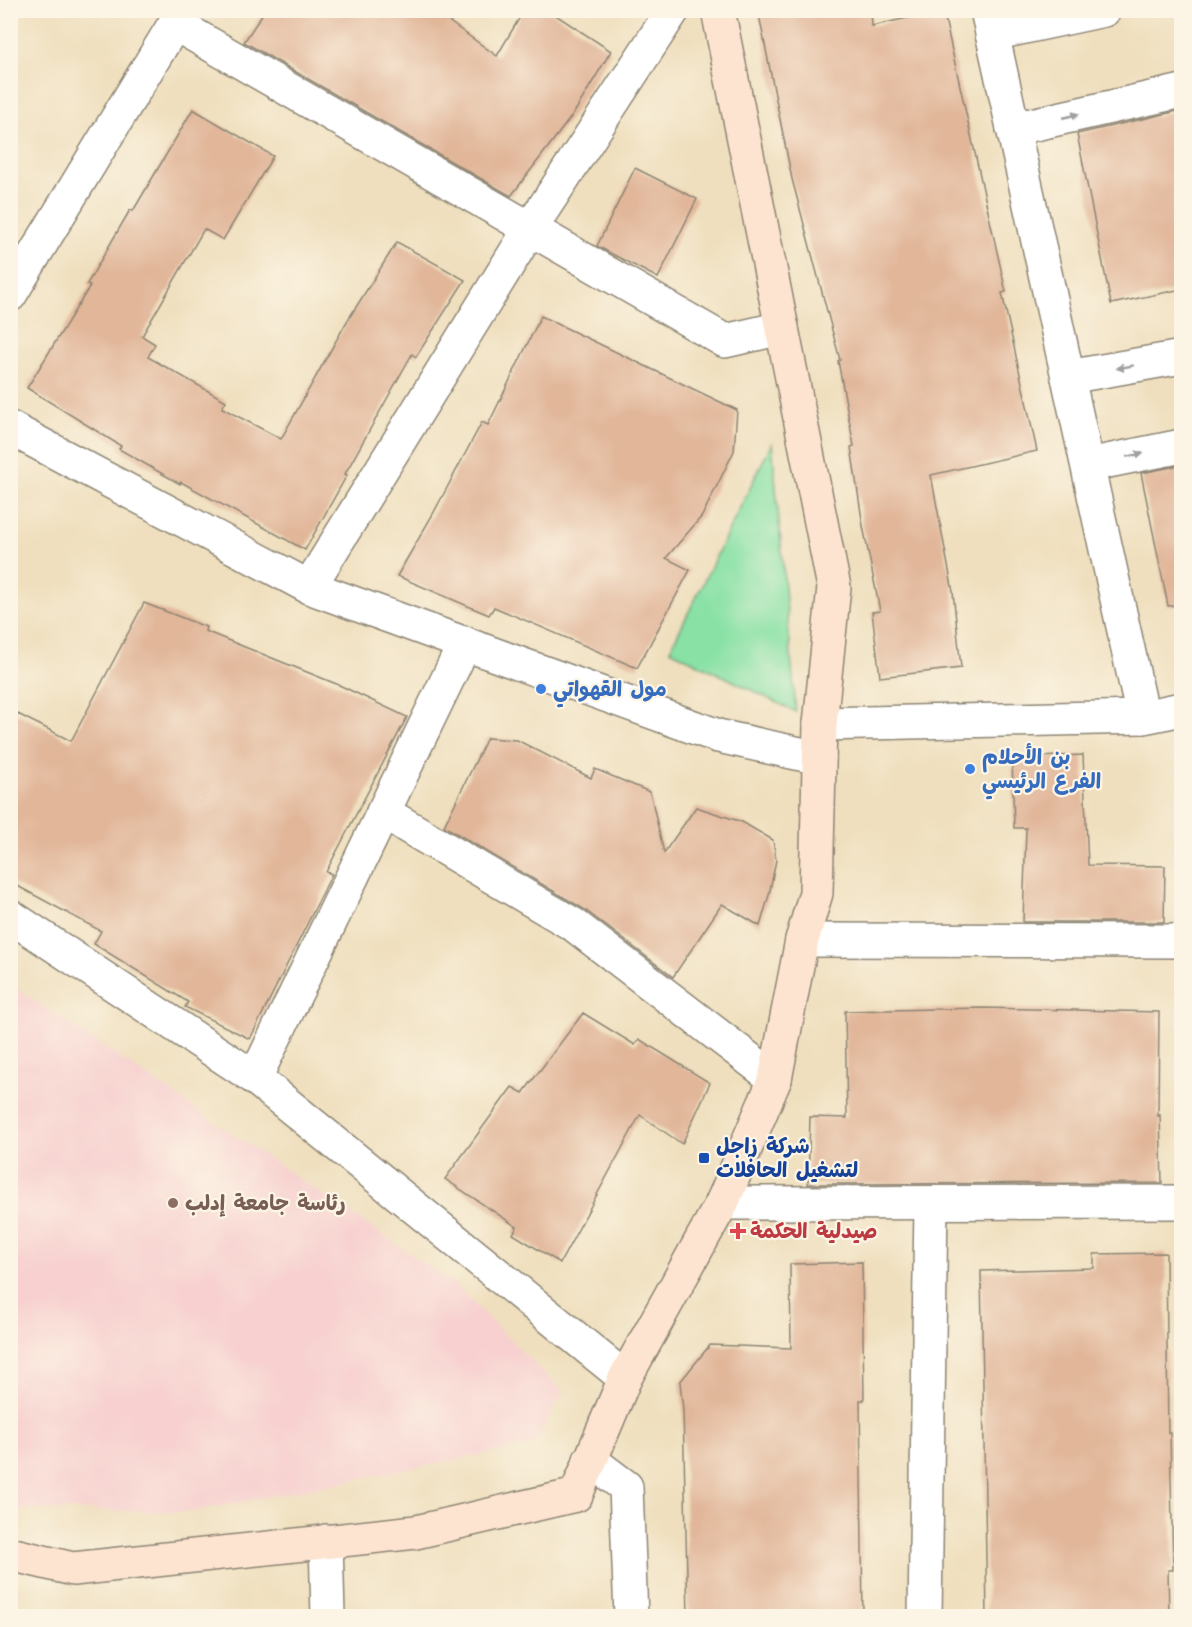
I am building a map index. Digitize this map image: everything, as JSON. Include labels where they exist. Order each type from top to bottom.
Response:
[{"type":"street","points":[[309,586],[530,230],[673,10]]},
{"type":"street","points":[[10,1554],[73,1569],[416,1532],[576,1495],[625,1378],[722,1203],[775,1079],[802,940],[816,892],[820,724],[834,587],[718,10]]},
{"type":"street","points":[[1104,10],[990,22],[1143,717]]},
{"type":"street","points":[[10,295],[179,17],[530,230],[725,341],[782,328]]},
{"type":"street","points":[[1013,129],[1182,91]]},
{"type":"street","points":[[1068,377],[1182,357]]},
{"type":"street","points":[[10,428],[309,586],[718,736],[819,758]]},
{"type":"street","points":[[1088,465],[1182,446]]},
{"type":"street","points":[[255,1078],[465,643]]},
{"type":"street","points":[[820,724],[1143,717],[1182,709]]},
{"type":"street","points":[[383,812],[574,925],[775,1079]]},
{"type":"street","points":[[10,916],[255,1078],[625,1378]]},
{"type":"street","points":[[802,940],[1182,941]]},
{"type":"street","points":[[722,1203],[1182,1202]]},
{"type":"street","points":[[925,1617],[931,1203]]},
{"type":"street","points":[[590,1460],[626,1487],[631,1617]]},
{"type":"street","points":[[326,1541],[328,1617]]},
{"type":"shaded area","name":"رئاسة جامعة إدلب","points":[[10,984],[452,1282],[563,1392],[534,1444],[190,1512],[11,1509]]},
{"type":"green space","points":[[772,443],[796,712],[670,650]]},
{"type":"building","points":[[265,10],[433,10],[497,56],[524,10],[548,10],[611,51],[574,113],[511,196],[244,42]]},
{"type":"building","points":[[758,10],[871,10],[872,26],[943,10],[1006,292],[1002,293],[1037,451],[931,475],[953,592],[961,668],[880,677],[872,612],[880,611],[863,526],[851,447],[854,446],[838,361],[840,360],[792,179]]},
{"type":"building","points":[[193,109],[273,156],[223,240],[204,229],[142,336],[155,344],[148,357],[226,401],[222,408],[281,439],[346,323],[397,242],[465,280],[416,357],[412,354],[305,550],[119,449],[121,446],[27,388],[90,286],[87,284],[130,210],[133,211]]},
{"type":"building","points":[[1182,110],[1182,289],[1111,304],[1077,134]]},
{"type":"building","points":[[635,168],[697,199],[658,278],[597,246]]},
{"type":"building","points":[[541,316],[737,410],[734,451],[702,516],[666,558],[690,570],[637,668],[494,607],[489,615],[397,576],[482,422],[488,425]]},
{"type":"building","points":[[1182,465],[1182,605],[1168,606],[1141,473]]},
{"type":"building","points":[[144,603],[206,627],[205,631],[339,685],[407,717],[326,872],[332,874],[250,1039],[185,1007],[188,1002],[94,944],[101,931],[10,882],[10,710],[71,741]]},
{"type":"building","points":[[487,738],[517,740],[591,778],[595,769],[650,792],[664,853],[696,807],[742,822],[773,840],[776,860],[760,926],[722,904],[673,977],[584,909],[444,826]]},
{"type":"building","points":[[1083,755],[1088,865],[1165,866],[1164,922],[1023,922],[1026,828],[1014,828],[1012,758]]},
{"type":"building","points":[[983,1008],[1159,1012],[1158,1116],[1160,1115],[1162,1183],[808,1184],[810,1117],[847,1118],[845,1011]]},
{"type":"building","points":[[583,1013],[635,1045],[639,1039],[710,1083],[682,1144],[640,1115],[560,1263],[513,1234],[517,1227],[445,1179],[512,1087],[523,1093]]},
{"type":"building","points":[[1166,1253],[1168,1433],[1170,1433],[1173,1570],[1168,1570],[1169,1617],[987,1617],[981,1271],[1094,1268],[1094,1254]]},
{"type":"building","points":[[862,1262],[864,1400],[860,1400],[863,1617],[688,1617],[683,1410],[680,1382],[710,1345],[791,1348],[790,1264]]},
{"type":"place","name":"مول القهواتي","points":[[541,689]]},
{"type":"place","name":"بن الأحلام الفرع الرئيسي","points":[[970,769]]},
{"type":"place","name":"شركة زاجل لتشغيل الحافلات","points":[[704,1158]]},
{"type":"place","name":"رئاسة جامعة إدلب","points":[[173,1203]]},
{"type":"place","name":"صيدلية الحكمة","points":[[738,1231]]}]
